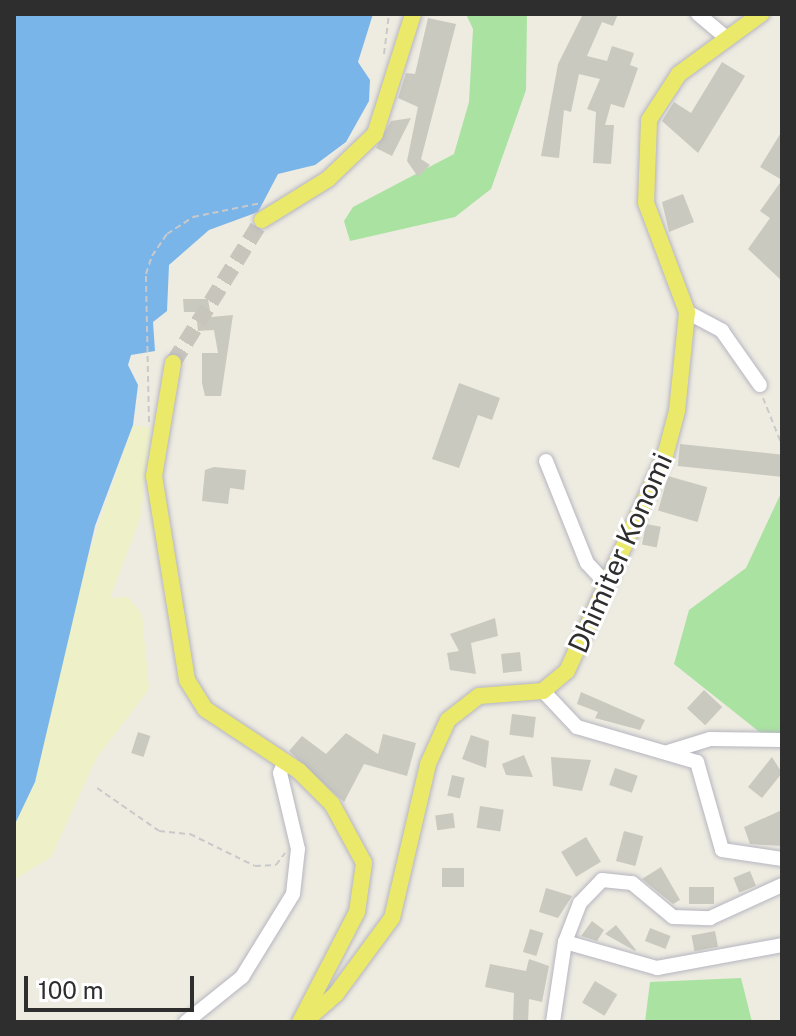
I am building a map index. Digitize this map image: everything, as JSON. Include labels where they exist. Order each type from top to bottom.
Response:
[{"type":"main road","points":[[262,220],[359,155],[375,134],[391,69],[413,14]]},
{"type":"main road","name":"Dhimiter Konomi","points":[[543,691],[567,671],[604,581],[672,434],[687,312],[650,222],[644,145],[668,85],[754,16]]},
{"type":"main road","points":[[173,363],[157,432],[160,538],[187,680],[205,709],[285,761],[332,804],[364,863],[357,912],[302,1022]]},
{"type":"main road","points":[[302,1022],[336,994],[392,918],[439,733],[479,696],[543,691]]},
{"type":"street","points":[[698,14],[727,38]]},
{"type":"street","points":[[687,312],[722,331],[758,381]]},
{"type":"street","points":[[546,461],[587,563],[604,581]]},
{"type":"street","points":[[543,691],[577,727],[661,754],[683,755],[705,774],[722,850],[782,859]]},
{"type":"street","points":[[661,754],[710,739],[782,740]]},
{"type":"street","points":[[186,1022],[237,984],[293,894],[296,832],[280,773],[285,761]]},
{"type":"street","points":[[553,1022],[565,942],[580,903],[602,880],[632,883],[673,917],[728,914],[780,887]]},
{"type":"street","points":[[565,942],[657,968],[782,945]]},
{"type":"path","points":[[389,14],[383,54],[391,69]]},
{"type":"path","points":[[383,54],[391,69]]},
{"type":"path","points":[[157,432],[144,416],[149,350],[146,274],[167,234],[219,208],[273,200]]},
{"type":"path","points":[[758,381],[782,445]]},
{"type":"path","points":[[97,788],[159,831],[190,834],[255,866],[276,865],[296,832]]},
{"type":"green space","points":[[466,14],[527,14],[526,90],[491,189],[455,217],[350,241],[344,221],[353,207],[454,154],[469,102],[473,29]]},
{"type":"green space","points":[[782,491],[782,736],[762,734],[674,664],[689,610],[746,568]]},
{"type":"green space","points":[[741,978],[752,1022],[645,1022],[650,982]]},
{"type":"sand","points":[[133,425],[150,428],[141,516],[110,598],[128,597],[142,614],[149,689],[96,759],[51,857],[14,880],[14,826],[35,782],[75,593]]},
{"type":"water","points":[[14,14],[373,14],[358,62],[370,80],[369,101],[346,142],[315,165],[278,174],[258,212],[209,230],[169,265],[167,311],[153,322],[155,351],[131,355],[128,365],[138,385],[133,425],[95,526],[35,782],[14,826]]},
{"type":"building","points":[[583,14],[618,14],[613,26],[602,22],[587,56],[607,61],[612,46],[634,53],[630,65],[638,68],[624,108],[611,104],[605,125],[614,125],[611,164],[593,163],[596,112],[587,109],[600,79],[579,74],[571,112],[564,110],[559,158],[541,156],[558,64]]},
{"type":"building","points":[[428,18],[456,24],[421,159],[430,165],[418,177],[407,161],[418,107],[398,98],[406,73],[415,74]]},
{"type":"building","points":[[722,62],[745,76],[698,153],[662,121],[674,102],[691,113]]},
{"type":"building","points":[[411,118],[392,156],[376,148],[391,121]]},
{"type":"building","points":[[782,131],[782,180],[760,167]]},
{"type":"building","points":[[782,180],[782,281],[748,249],[770,218],[760,211]]},
{"type":"building","points":[[683,194],[694,222],[669,232],[662,202]]},
{"type":"building","points":[[183,299],[208,299],[211,317],[233,315],[221,396],[205,396],[202,383],[202,353],[218,353],[214,330],[198,331],[196,312],[184,312]]},
{"type":"building","points":[[459,383],[500,398],[492,420],[478,415],[459,468],[432,459]]},
{"type":"building","points":[[680,444],[782,455],[780,477],[678,466]]},
{"type":"building","points":[[214,467],[246,470],[244,490],[230,488],[228,504],[202,501],[205,470]]},
{"type":"building","points":[[668,476],[707,487],[697,522],[658,511]]},
{"type":"building","points":[[646,524],[661,527],[657,547],[642,545]]},
{"type":"building","points":[[495,618],[498,636],[471,643],[476,674],[450,670],[447,653],[459,651],[450,634]]},
{"type":"building","points":[[520,652],[522,671],[503,673],[501,654]]},
{"type":"building","points":[[704,690],[722,707],[705,725],[687,708]]},
{"type":"building","points":[[581,692],[645,720],[640,730],[595,718],[598,712],[577,704]]},
{"type":"building","points":[[512,714],[536,717],[533,738],[509,735]]},
{"type":"building","points":[[138,732],[150,736],[144,757],[131,753]]},
{"type":"building","points":[[346,733],[378,754],[383,734],[416,743],[407,776],[364,764],[344,802],[289,751],[302,736],[326,754]]},
{"type":"building","points":[[471,735],[489,741],[486,768],[462,759]]},
{"type":"building","points":[[524,755],[533,777],[506,775],[502,764]]},
{"type":"building","points":[[551,757],[591,760],[582,791],[553,786]]},
{"type":"building","points":[[772,757],[782,773],[762,798],[748,787]]},
{"type":"building","points":[[615,768],[638,776],[632,793],[609,785]]},
{"type":"building","points":[[452,775],[465,778],[460,798],[447,795]]},
{"type":"building","points":[[480,806],[504,810],[500,831],[477,828]]},
{"type":"building","points":[[782,810],[782,846],[750,844],[744,827]]},
{"type":"building","points":[[453,813],[455,828],[437,830],[435,816]]},
{"type":"building","points":[[624,831],[643,836],[635,866],[616,861]]},
{"type":"building","points":[[586,837],[601,862],[576,877],[561,852]]},
{"type":"building","points":[[661,867],[680,900],[673,904],[642,879]]},
{"type":"building","points":[[442,868],[464,868],[464,887],[442,887]]},
{"type":"building","points":[[750,871],[756,886],[739,893],[733,878]]},
{"type":"building","points":[[689,887],[714,887],[714,904],[689,904]]},
{"type":"building","points":[[546,888],[572,896],[558,918],[539,912]]},
{"type":"building","points":[[592,921],[604,930],[597,941],[581,936]]},
{"type":"building","points":[[616,925],[636,950],[635,951],[605,934]]},
{"type":"building","points":[[650,928],[671,936],[666,949],[645,941]]},
{"type":"building","points":[[530,929],[543,933],[536,956],[523,952]]},
{"type":"building","points":[[715,931],[718,947],[694,951],[691,936]]},
{"type":"building","points":[[529,959],[549,966],[542,1002],[529,999],[528,1022],[513,1022],[514,993],[485,987],[490,964],[526,971]]},
{"type":"building","points":[[595,981],[617,994],[604,1016],[582,1002]]},
{"type":"tunnel","points":[[173,363],[262,220]]}]
